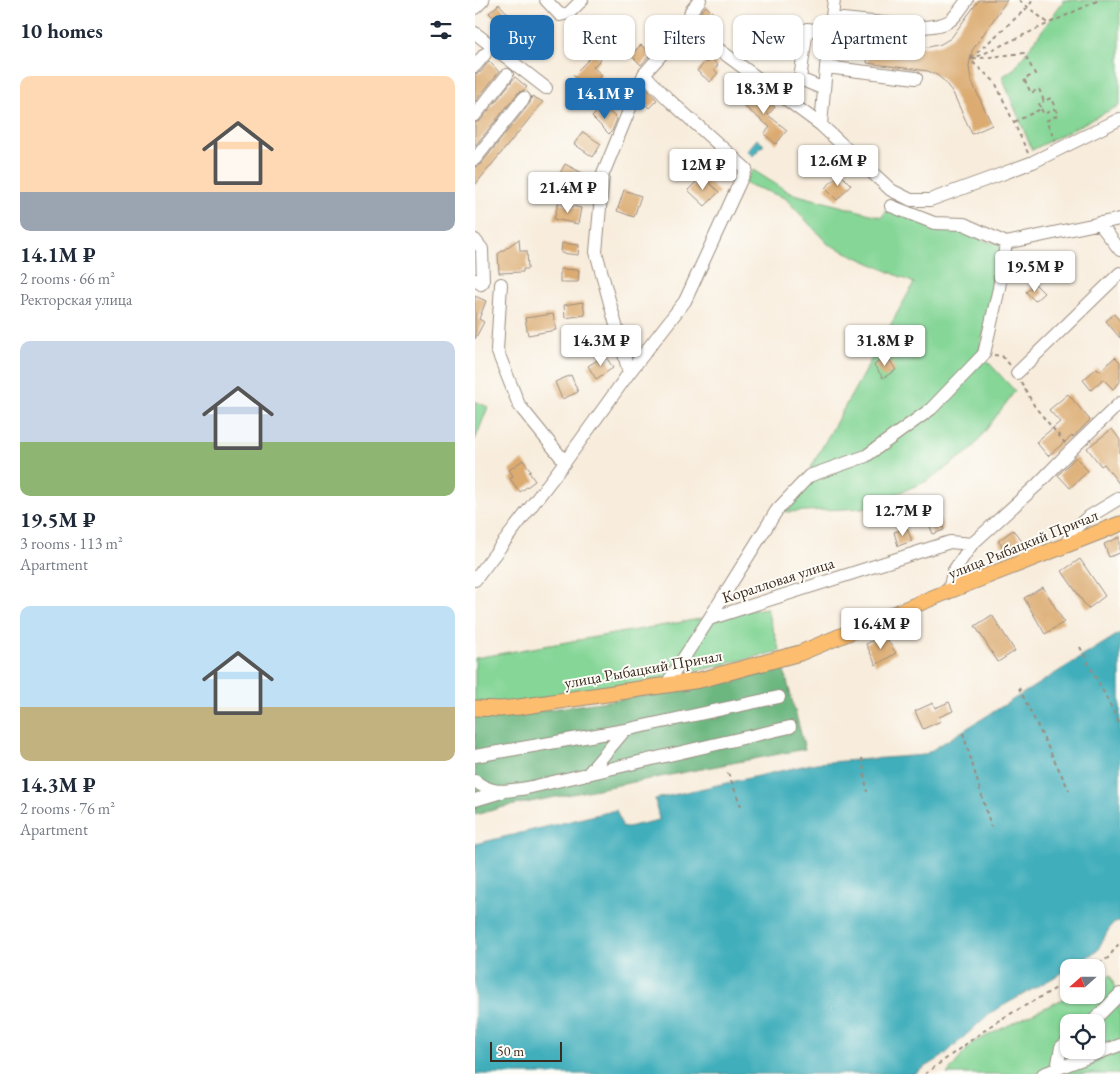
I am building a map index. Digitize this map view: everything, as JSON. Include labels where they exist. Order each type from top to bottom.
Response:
[{"type":"main road","name":"улица Рыбацкий Причал","points":[[475,708],[500,709],[519,707],[700,680],[800,653],[949,591],[1120,524]]},
{"type":"street","points":[[475,8],[483,0]]},
{"type":"street","points":[[546,0],[561,15],[569,13],[582,0]]},
{"type":"street","points":[[690,15],[700,0]]},
{"type":"street","points":[[832,15],[834,0]]},
{"type":"street","points":[[925,26],[937,26],[948,23],[967,0]]},
{"type":"street","points":[[813,30],[807,29],[801,79],[825,89]]},
{"type":"street","points":[[475,33],[546,88]]},
{"type":"street","points":[[723,53],[821,125],[891,190],[911,200],[930,200],[999,176],[1033,162],[1120,119]]},
{"type":"street","points":[[475,66],[485,54]]},
{"type":"street","points":[[629,373],[596,252],[603,174],[644,74],[657,60]]},
{"type":"street","points":[[821,125],[828,60]]},
{"type":"street","points":[[827,68],[915,78]]},
{"type":"street","points":[[475,580],[685,301],[746,169],[668,99],[644,74]]},
{"type":"street","points":[[475,114],[507,75]]},
{"type":"street","points":[[475,159],[525,98]]},
{"type":"street","points":[[891,206],[933,223],[964,224],[1006,243],[1120,219]]},
{"type":"street","points":[[1099,223],[1120,250]]},
{"type":"street","points":[[475,240],[482,249],[483,282],[481,284],[475,280]]},
{"type":"street","points":[[666,685],[777,510],[809,476],[866,456],[931,409],[984,354],[999,288],[1006,243]]},
{"type":"street","points":[[1017,373],[1120,273]]},
{"type":"street","points":[[501,284],[497,350],[519,405],[565,462]]},
{"type":"street","points":[[949,591],[953,572],[973,544],[1037,485],[1120,403]]},
{"type":"street","points":[[1066,545],[1073,530],[1087,518],[1120,498]]},
{"type":"street","name":"Коралловая улица","points":[[709,619],[950,542],[973,544]]},
{"type":"street","points":[[475,756],[625,730],[779,697]]},
{"type":"street","points":[[475,800],[502,792],[587,775],[791,727]]},
{"type":"street","points":[[587,775],[625,730]]},
{"type":"street","points":[[475,781],[492,790],[502,792]]},
{"type":"street","points":[[1100,1014],[1120,994]]},
{"type":"street","points":[[1043,1074],[1120,1045]]},
{"type":"street","points":[[1057,1069],[1060,1052]]},
{"type":"path","points":[[1019,0],[1048,24]]},
{"type":"path","points":[[969,60],[1028,7],[1033,0]]},
{"type":"path","points":[[969,60],[1099,0]]},
{"type":"path","points":[[969,60],[1024,53],[1035,74],[1024,79],[1031,93],[1039,89],[1044,101]]},
{"type":"path","points":[[969,60],[995,82],[1028,153]]},
{"type":"path","points":[[1055,109],[1044,114],[1039,104],[1051,98],[1058,115],[1046,121],[1059,148]]},
{"type":"path","points":[[1014,122],[1041,109]]},
{"type":"path","points":[[984,354],[1002,356],[1017,373],[1035,407],[1071,450]]},
{"type":"path","points":[[1080,647],[1120,724]]},
{"type":"path","points":[[1019,688],[1069,790]]},
{"type":"path","points":[[963,733],[991,827]]},
{"type":"path","points":[[862,758],[867,792]]},
{"type":"path","points":[[728,773],[741,806]]},
{"type":"path","points":[[1105,960],[1109,958],[1120,942]]},
{"type":"path","points":[[925,1074],[996,1022],[1060,986]]},
{"type":"green space","points":[[1064,0],[1120,0],[1120,105],[1032,150],[1002,77],[1015,68]]},
{"type":"green space","points":[[753,170],[790,193],[882,217],[893,200],[985,241],[998,243],[1003,251],[979,352],[1015,391],[971,450],[927,481],[863,508],[786,512],[914,283],[828,244],[785,198],[744,183]]},
{"type":"green space","points":[[475,401],[488,407],[475,440]]},
{"type":"green space","points":[[766,608],[780,651],[659,680],[503,705],[475,702],[475,658]]},
{"type":"green space","points":[[783,666],[805,749],[504,807],[475,815],[475,716],[497,717],[696,688]]},
{"type":"green space","points":[[1111,975],[1120,1007],[1120,1074],[947,1074],[972,1043],[1060,1000],[1060,1004],[1105,1004],[1105,978]]},
{"type":"water","points":[[757,139],[764,145],[753,156],[747,151]]},
{"type":"water","points":[[1120,633],[1120,921],[1111,925],[1097,951],[1084,959],[1060,959],[1060,974],[990,1013],[942,1057],[914,1074],[475,1074],[475,844],[616,810],[623,828],[659,820],[655,799],[816,763],[924,755]]},
{"type":"building","points":[[979,0],[1007,0],[972,51],[969,67],[971,80],[992,125],[972,134],[953,93],[937,75],[928,71],[867,63],[867,60],[925,60],[925,47],[941,44],[951,38]]},
{"type":"building","points":[[499,4],[509,15],[491,15],[489,13]]},
{"type":"building","points":[[706,6],[715,15],[698,15]]},
{"type":"building","points":[[641,45],[645,49],[646,60],[641,65],[635,59],[635,51]]},
{"type":"building","points":[[588,60],[600,60],[593,67],[602,75],[590,87],[587,84],[580,91],[579,81],[573,75]]},
{"type":"building","points":[[712,60],[718,65],[714,70],[718,73],[710,82],[697,71],[706,61],[708,63]]},
{"type":"building","points":[[489,61],[499,72],[475,102],[475,74],[481,72]]},
{"type":"building","points":[[515,77],[527,87],[518,93],[475,146],[475,123],[481,120]]},
{"type":"building","points":[[647,89],[657,100],[649,108],[642,101]]},
{"type":"building","points":[[753,89],[775,107],[768,115],[787,130],[776,144],[764,134],[770,127],[741,104]]},
{"type":"building","points":[[532,96],[543,102],[475,185],[475,167],[481,164],[530,103]]},
{"type":"building","points":[[603,106],[617,119],[609,134],[592,117]]},
{"type":"building","points":[[583,132],[601,144],[593,157],[574,144]]},
{"type":"building","points":[[565,164],[584,174],[576,187],[558,177]]},
{"type":"building","points":[[840,174],[851,185],[837,200],[825,188]]},
{"type":"building","points":[[702,176],[719,192],[705,206],[688,190]]},
{"type":"building","points":[[624,190],[641,196],[634,217],[617,211]]},
{"type":"building","points":[[558,203],[581,208],[578,224],[554,219]]},
{"type":"building","points":[[519,239],[520,251],[527,251],[528,269],[523,269],[523,272],[499,273],[498,254]]},
{"type":"building","points":[[562,243],[579,245],[578,255],[561,253]]},
{"type":"building","points":[[560,269],[579,270],[578,282],[560,282]]},
{"type":"building","points":[[1035,284],[1044,293],[1035,301],[1026,292]]},
{"type":"building","points":[[475,296],[486,301],[479,319],[484,322],[475,339]]},
{"type":"building","points":[[583,302],[585,315],[565,318],[564,305]]},
{"type":"building","points":[[553,314],[556,330],[528,335],[525,318]]},
{"type":"building","points":[[1114,314],[1120,321],[1120,338],[1106,321]]},
{"type":"building","points":[[592,328],[597,341],[578,348],[573,335]]},
{"type":"building","points":[[605,355],[613,368],[596,379],[588,366]]},
{"type":"building","points":[[887,356],[896,370],[883,378],[874,365]]},
{"type":"building","points":[[1115,357],[1120,362],[1120,382],[1113,389],[1103,379],[1091,390],[1083,380],[1097,368],[1100,371]]},
{"type":"building","points":[[571,375],[578,392],[562,399],[555,382]]},
{"type":"building","points":[[1068,394],[1090,420],[1073,437],[1048,456],[1036,442],[1060,422],[1049,410]]},
{"type":"building","points":[[1112,429],[1120,440],[1120,485],[1104,464],[1101,466],[1087,448]]},
{"type":"building","points":[[1076,457],[1088,471],[1070,488],[1058,475]]},
{"type":"building","points":[[523,460],[535,481],[520,492],[510,479],[513,476],[509,470]]},
{"type":"building","points":[[939,515],[944,530],[933,534],[927,519]]},
{"type":"building","points":[[907,528],[912,541],[898,546],[894,532]]},
{"type":"building","points":[[1013,530],[1022,541],[1007,552],[998,541]]},
{"type":"building","points":[[1120,537],[1120,553],[1109,557],[1104,544]]},
{"type":"building","points":[[1080,559],[1105,596],[1088,609],[1062,571]]},
{"type":"building","points":[[1043,587],[1064,622],[1045,634],[1024,598]]},
{"type":"building","points":[[992,615],[1015,651],[998,662],[975,626]]},
{"type":"building","points":[[884,635],[896,653],[876,665],[866,644]]},
{"type":"building","points":[[949,702],[953,711],[939,717],[941,721],[923,729],[915,711],[933,703],[935,708]]}]
